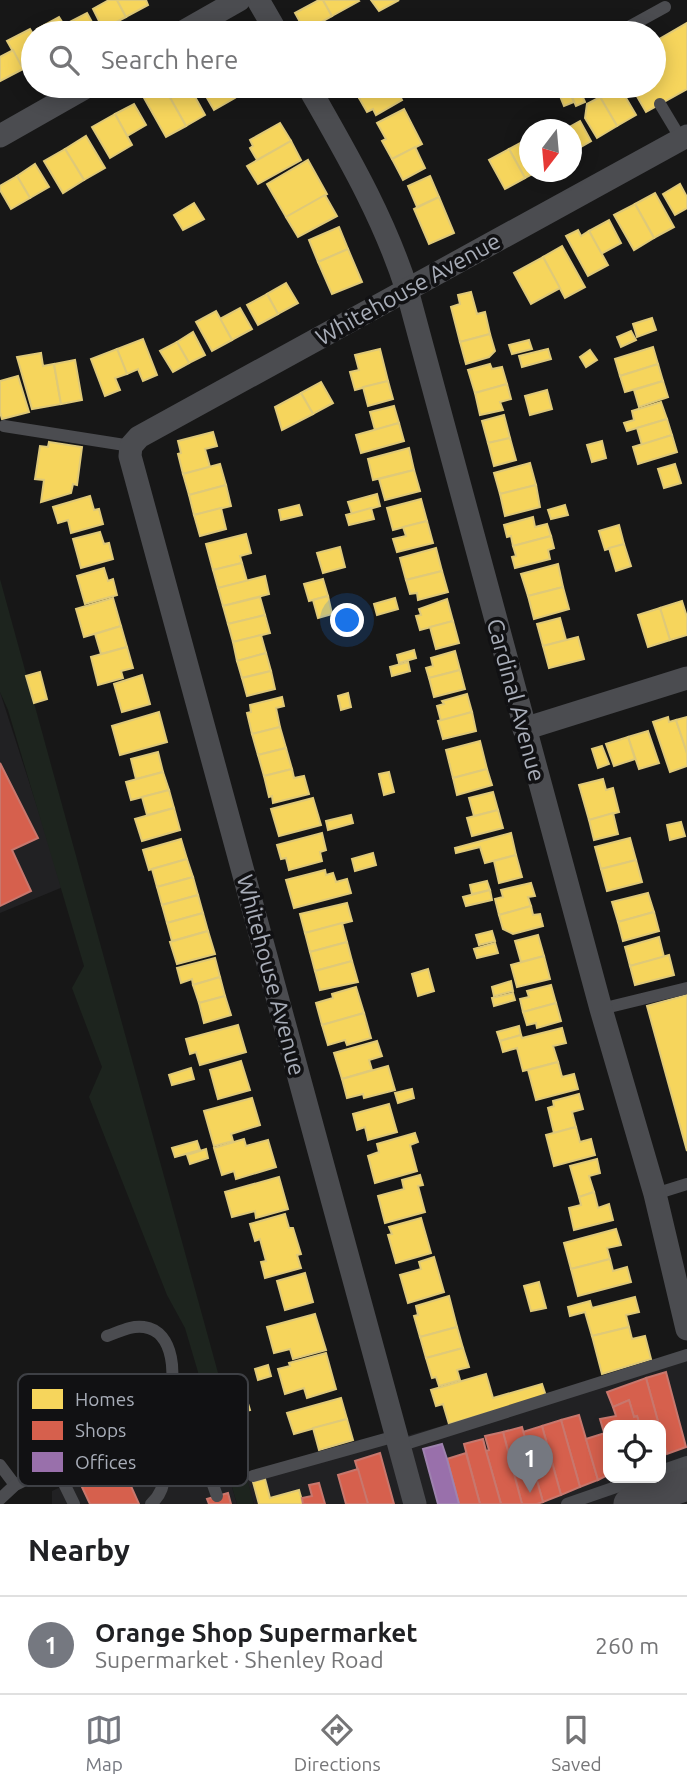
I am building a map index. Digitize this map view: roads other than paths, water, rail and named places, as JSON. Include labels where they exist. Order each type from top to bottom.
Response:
[{"type":"main road","points":[[629,1504],[687,1485]]},
{"type":"street","points":[[202,21],[239,0]]},
{"type":"street","points":[[258,0],[270,21]]},
{"type":"street","points":[[0,136],[68,98]]},
{"type":"street","name":"Cardinal Avenue","points":[[314,98],[366,187],[390,240],[407,290],[524,729],[655,1194],[687,1329]]},
{"type":"street","name":"Whitehouse Avenue","points":[[415,1504],[130,456],[131,446],[139,437],[684,138]]},
{"type":"street","points":[[524,729],[687,678]]},
{"type":"lane","points":[[640,21],[665,8]]},
{"type":"lane","points":[[660,104],[684,138]]},
{"type":"lane","points":[[4,426],[131,446]]},
{"type":"lane","points":[[601,1009],[687,988]]},
{"type":"lane","points":[[655,1194],[687,1184]]},
{"type":"lane","points":[[107,1336],[133,1327],[146,1327],[156,1331],[165,1340],[170,1352],[172,1374]]},
{"type":"lane","points":[[253,1476],[398,1441],[687,1354]]},
{"type":"lane","points":[[666,1469],[687,1462]]},
{"type":"lane","points":[[0,1465],[15,1485]]},
{"type":"lane","points":[[567,1504],[628,1483]]},
{"type":"lane","points":[[0,1499],[18,1484]]},
{"type":"lane","points":[[65,1486],[74,1504]]},
{"type":"lane","points":[[151,1504],[158,1498],[161,1486]]},
{"type":"lane","points":[[213,1486],[217,1496]]},
{"type":"place","name":"Orange Shop Supermarket","points":[[530,1493]]}]
